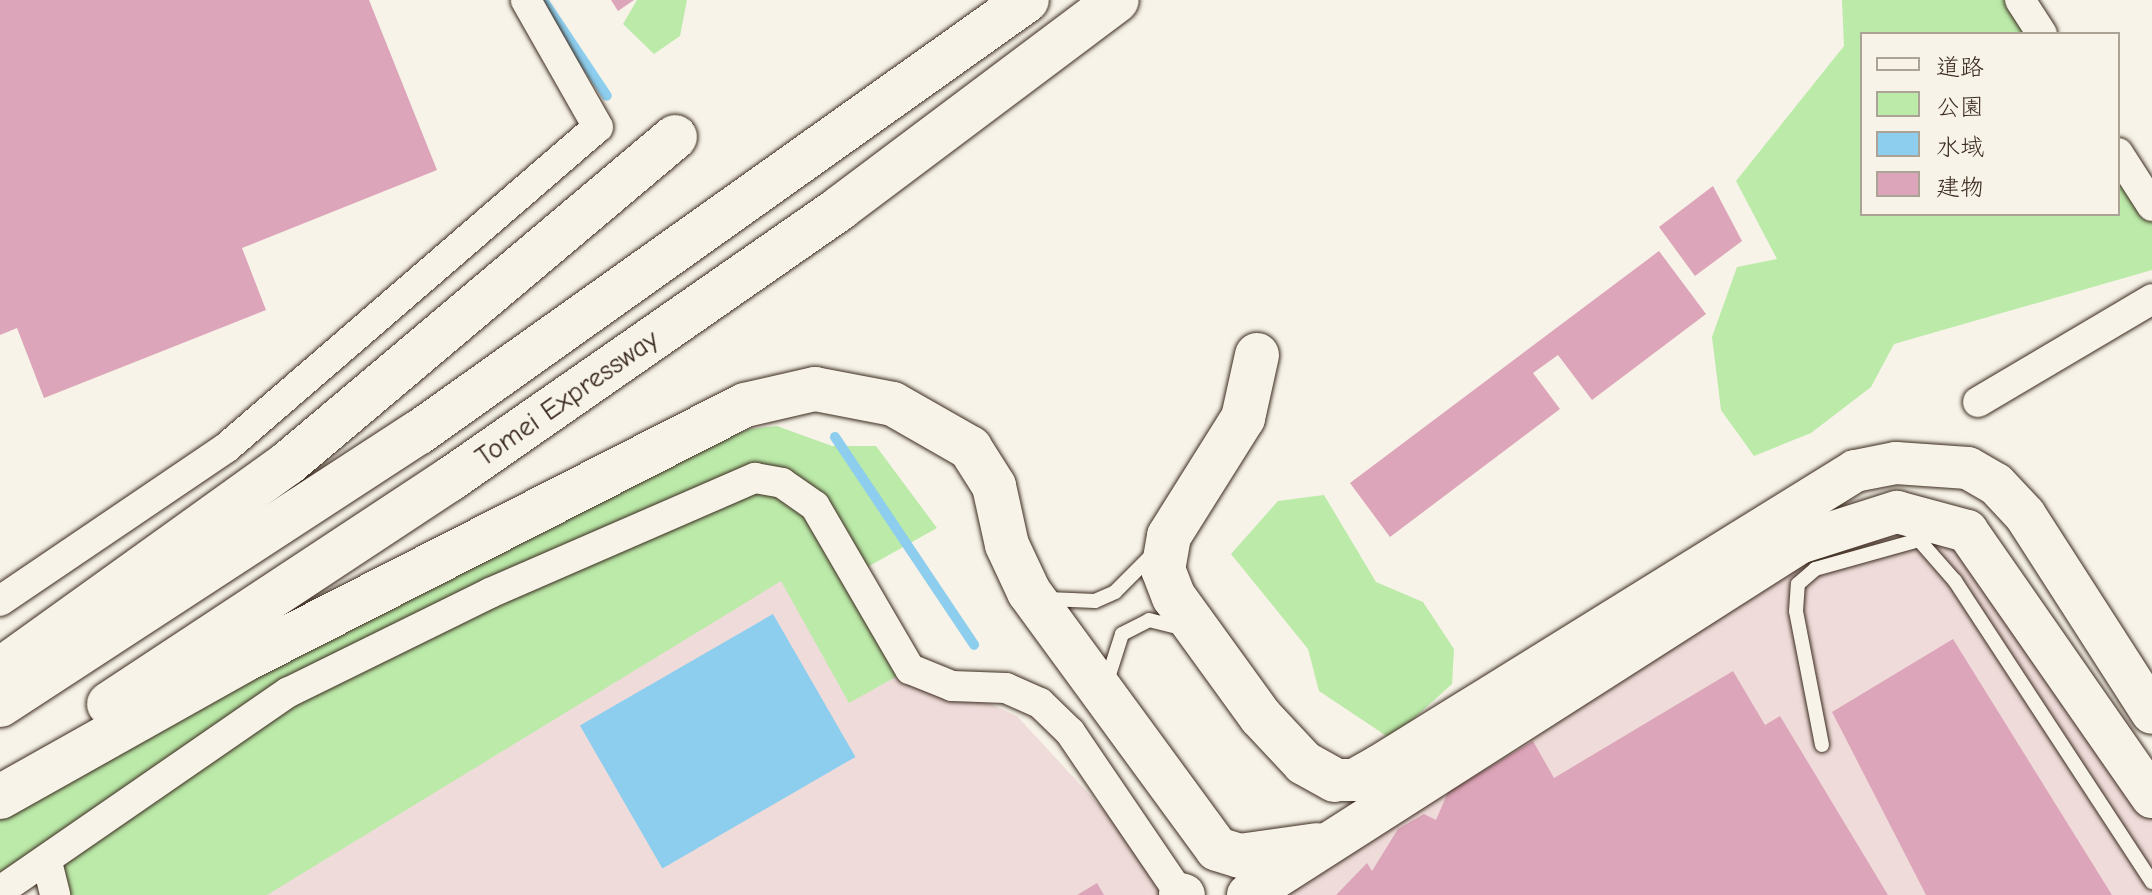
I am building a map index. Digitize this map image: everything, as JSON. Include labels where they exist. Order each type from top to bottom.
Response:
[{"type":"highway","name":"Tomei Expressway","points":[[0,705],[418,433],[1027,0]]},
{"type":"highway","name":"Tomei Expressway","points":[[0,772],[462,471],[840,208],[1117,0]]},
{"type":"highway","points":[[0,670],[288,463],[675,137]]},
{"type":"highway","points":[[1257,355],[1243,418],[1169,536],[1163,554],[1167,583],[1209,648],[1285,745],[1335,780]]},
{"type":"highway","points":[[0,797],[244,660],[731,412],[815,389],[893,404],[970,448],[994,486],[1007,545],[1029,592],[1217,849],[1240,856],[1317,845]]},
{"type":"street","points":[[0,601],[226,448],[598,127],[526,0]]},
{"type":"street","points":[[2020,0],[2041,32]]},
{"type":"street","points":[[2120,156],[2152,206]]},
{"type":"street","points":[[1978,402],[2152,299]]},
{"type":"street","points":[[1335,780],[1354,780],[1379,766],[1855,471],[1896,463],[1968,468],[1996,484],[2025,515],[2152,713]]},
{"type":"street","points":[[0,891],[47,862],[289,692],[490,593],[755,478],[782,483],[815,506],[910,669],[952,686],[1006,688],[1040,703],[1070,732],[1182,894]]},
{"type":"street","points":[[1248,895],[1317,845],[1799,543],[1897,512],[1967,531],[2152,797]]},
{"type":"street","points":[[47,862],[55,895]]},
{"type":"lane","points":[[1029,592],[1059,602],[1095,601],[1115,592],[1169,536]]},
{"type":"lane","points":[[1822,745],[1796,611],[1798,584],[1815,569],[1919,540],[1955,581],[2152,882]]},
{"type":"lane","points":[[1109,705],[1107,664],[1135,625],[1168,622],[1209,648]]},
{"type":"shaded area","points":[[769,481],[910,668],[1017,716],[1180,893],[1192,895],[55,895]]},
{"type":"shaded area","points":[[1953,525],[2152,815],[2152,895],[1245,895],[1866,527]]},
{"type":"green space","points":[[637,0],[687,0],[680,36],[654,54],[623,24]]},
{"type":"green space","points":[[1842,0],[2020,0],[2041,32],[1860,32],[1860,216],[2120,216],[2120,156],[2152,207],[2152,270],[1894,344],[1871,387],[1811,433],[1754,456],[1721,410],[1712,337],[1737,267],[1777,259],[1736,181],[1844,46]]},
{"type":"green space","points":[[777,426],[832,446],[876,446],[937,528],[855,574],[910,669],[849,703],[781,581],[267,895],[55,895],[47,862],[0,886],[0,815],[450,556],[749,429]]},
{"type":"green space","points":[[1324,495],[1376,582],[1423,602],[1454,649],[1452,684],[1391,739],[1319,691],[1308,649],[1231,554],[1278,501]]},
{"type":"water","points":[[773,614],[856,757],[662,868],[580,726]]},
{"type":"building","points":[[0,0],[369,0],[437,170],[242,248],[266,310],[44,398],[17,328],[0,335]]},
{"type":"building","points":[[611,0],[634,0],[618,11]]},
{"type":"building","points":[[1713,186],[1742,241],[1695,276],[1659,227]]},
{"type":"building","points":[[1659,251],[1706,314],[1592,400],[1558,355],[1533,373],[1560,409],[1390,537],[1350,483]]},
{"type":"building","points":[[1953,639],[2112,895],[1926,895],[1832,712]]},
{"type":"building","points":[[1733,671],[1765,725],[1780,716],[1888,895],[1336,895],[1367,863],[1372,871],[1398,829],[1424,814],[1436,820],[1448,792],[1533,741],[1554,778]]},
{"type":"building","points":[[1097,883],[1104,895],[1077,895]]},
{"type":"waterway","points":[[543,0],[607,96]]},
{"type":"waterway","points":[[835,437],[974,645]]}]
